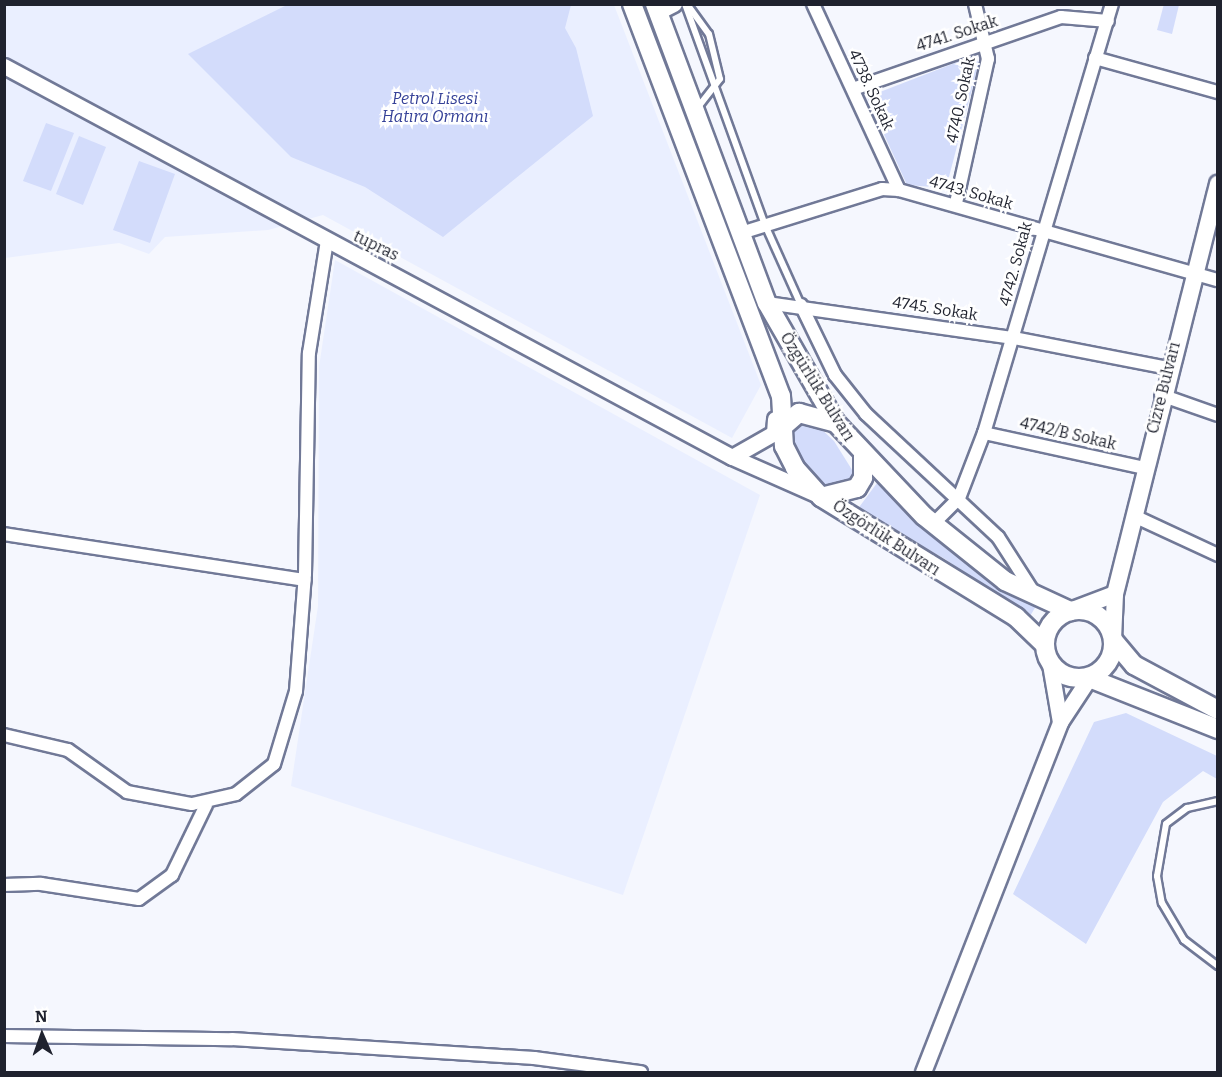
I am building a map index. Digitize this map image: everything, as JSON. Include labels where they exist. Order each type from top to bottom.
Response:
[{"type":"main road","name":"Özgürlük Bulvarı","points":[[632,4],[782,396]]},
{"type":"main road","name":"Özgürlük Bulvarı","points":[[662,7],[696,109],[767,303],[836,423],[863,456],[935,522],[1005,581],[1070,611]]},
{"type":"main road","name":"Cizre Bulvarı","points":[[1113,640],[1115,594],[1161,395],[1218,184]]},
{"type":"main road","name":"Özgörlük Bulvarı","points":[[782,396],[778,431],[795,468],[821,497],[1017,617],[1044,644]]},
{"type":"main road","points":[[778,431],[799,413],[836,423]]},
{"type":"main road","points":[[821,497],[856,488],[863,478],[863,456]]},
{"type":"main road","points":[[1115,594],[1070,611],[1054,620],[1044,644],[1050,664],[1067,677],[1089,678],[1218,729]]},
{"type":"main road","points":[[1070,611],[1093,613],[1134,665],[1218,710]]},
{"type":"main road","points":[[1089,678],[1110,659],[1113,640]]},
{"type":"street","name":"4738. Sokak","points":[[813,4],[899,190]]},
{"type":"street","name":"4740. Sokak","points":[[956,203],[988,42],[975,4]]},
{"type":"street","name":"4742. Sokak","points":[[935,522],[955,502],[984,433],[1014,338],[1041,231],[1112,4]]},
{"type":"street","name":"4741. Sokak","points":[[853,89],[1061,17],[1108,21]]},
{"type":"street","points":[[1095,58],[1218,92]]},
{"type":"street","name":"tupras","points":[[4,66],[327,242],[492,323],[732,457],[821,497]]},
{"type":"street","name":"4743. Sokak","points":[[741,233],[882,189],[899,190],[956,203],[1041,231],[1218,280]]},
{"type":"street","points":[[4,735],[68,750],[127,792],[206,805],[253,785],[280,753],[296,691],[305,580],[309,353],[327,242]]},
{"type":"street","name":"4745. Sokak","points":[[767,303],[801,305],[1014,338],[1168,368]]},
{"type":"street","points":[[801,305],[841,383],[955,502],[998,537],[1036,597]]},
{"type":"street","points":[[1161,395],[1218,415]]},
{"type":"street","points":[[732,457],[778,431]]},
{"type":"street","name":"4742/B Sokak","points":[[984,433],[1145,468]]},
{"type":"street","points":[[1134,516],[1218,555]]},
{"type":"street","points":[[4,534],[305,580]]},
{"type":"street","points":[[1050,664],[1060,722]]},
{"type":"street","points":[[923,1072],[1060,722],[1089,678]]},
{"type":"street","points":[[4,885],[40,884],[139,899],[171,875],[206,805]]},
{"type":"street","points":[[4,1036],[232,1039],[534,1058],[641,1072]]},
{"type":"lane","points":[[686,4],[700,17],[717,58],[715,84],[696,109]]},
{"type":"lane","points":[[686,4],[765,225],[801,305]]},
{"type":"lane","points":[[1218,801],[1187,808],[1166,824],[1157,876],[1162,903],[1184,940],[1218,966]]},
{"type":"shaded area","points":[[4,5],[614,5],[761,385],[732,438],[323,215],[268,230],[165,237],[149,254],[119,243],[5,258]]},
{"type":"shaded area","points":[[335,260],[760,495],[623,895],[291,786],[318,606],[319,367]]},
{"type":"green space","name":"Petrol Lisesi Hatıra Ormanı","points":[[289,4],[571,5],[565,28],[576,48],[593,116],[443,237],[365,187],[291,157],[188,54]]},
{"type":"green space","points":[[1164,4],[1179,5],[1172,34],[1157,30]]},
{"type":"green space","points":[[973,56],[979,63],[946,188],[907,185],[867,97]]},
{"type":"green space","points":[[46,123],[74,133],[51,191],[23,181]]},
{"type":"green space","points":[[79,136],[106,147],[83,205],[56,194]]},
{"type":"green space","points":[[139,161],[175,174],[150,243],[113,230]]},
{"type":"green space","points":[[798,421],[816,424],[834,441],[854,473],[850,485],[824,487],[809,474],[791,436]]},
{"type":"green space","points":[[877,483],[981,573],[1036,606],[1029,618],[945,559],[857,510]]},
{"type":"green space","points":[[1126,713],[1217,756],[1217,779],[1203,771],[1163,802],[1086,944],[1013,894],[1094,722]]}]
